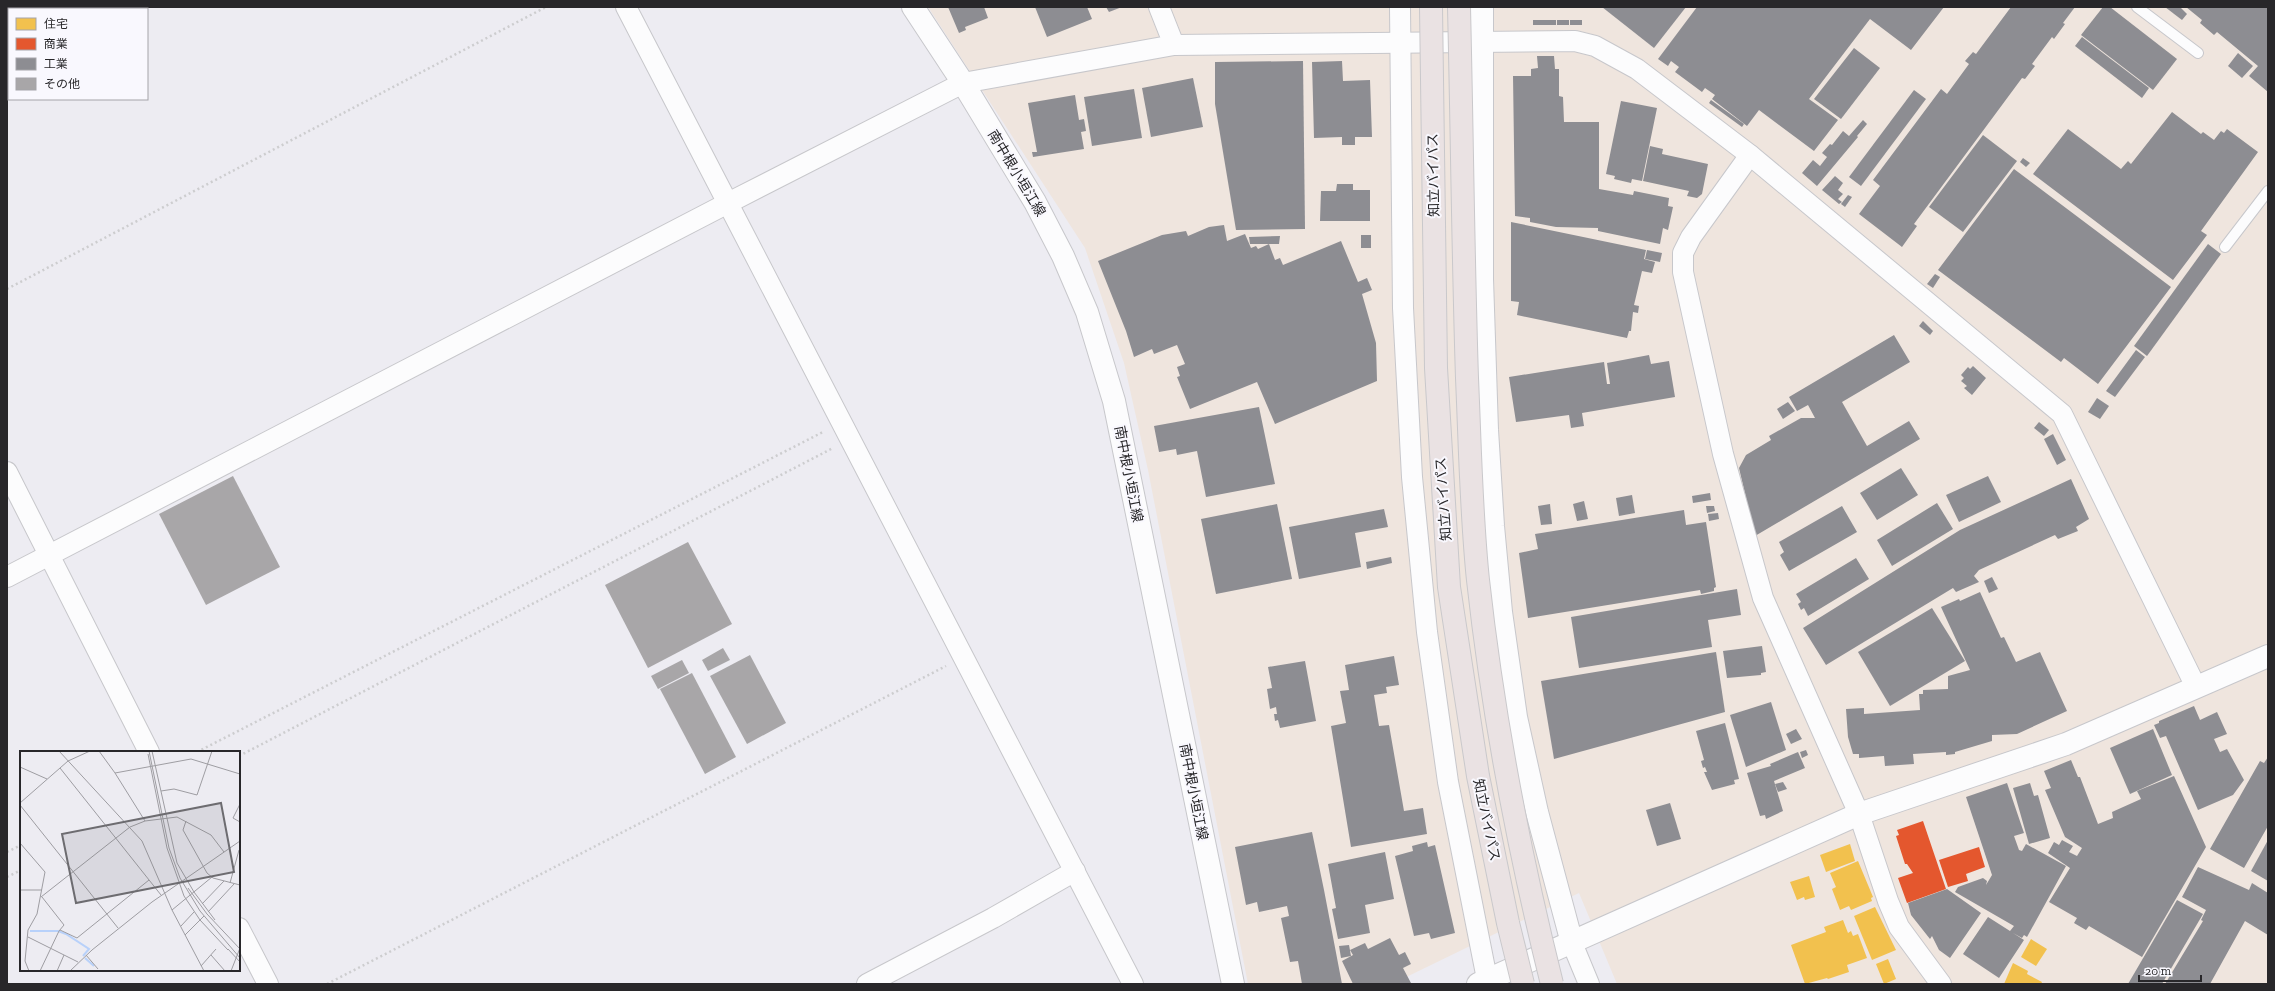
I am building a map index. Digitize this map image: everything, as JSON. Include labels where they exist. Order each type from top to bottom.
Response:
[{"type":"highway","name":"知立バイパス","points":[[1431,7],[1436,368],[1448,587],[1478,776],[1508,923],[1523,984]]},
{"type":"highway","name":"知立バイパス","points":[[1460,7],[1467,367],[1471,482],[1478,580],[1507,775],[1534,912],[1552,984]]},
{"type":"highway","points":[[1508,923],[1515,984]]},
{"type":"street","points":[[626,7],[1133,984]]},
{"type":"street","name":"南中根小垣江線","points":[[913,7],[963,83],[1035,202],[1059,249],[1087,312],[1101,354],[1114,401],[1232,984]]},
{"type":"street","points":[[1159,7],[1174,45]]},
{"type":"street","points":[[1400,7],[1403,308],[1413,484],[1427,632],[1448,782],[1484,983],[1859,814],[2066,744],[2268,656]]},
{"type":"street","points":[[1482,7],[1482,287],[1487,430],[1501,612],[1516,717],[1537,812],[1572,943],[1590,984]]},
{"type":"street","points":[[7,577],[728,203],[963,83],[1174,45],[1575,41],[1595,46],[1637,69],[1750,155],[2062,414],[2196,687]]},
{"type":"street","points":[[1750,155],[1691,237],[1683,253],[1683,272],[1723,454],[1763,598],[1859,814],[1888,901],[1899,927],[1941,984]]},
{"type":"street","points":[[7,472],[148,751]]},
{"type":"street","points":[[867,984],[993,918],[1075,871]]},
{"type":"street","points":[[240,930],[268,984]]},
{"type":"lane","points":[[2137,7],[2198,53]]},
{"type":"lane","points":[[2225,247],[2268,191]]},
{"type":"path","points":[[7,289],[546,7]]},
{"type":"path","points":[[199,751],[845,431]]},
{"type":"path","points":[[240,755],[845,431]]},
{"type":"path","points":[[328,984],[963,658]]},
{"type":"path","points":[[7,852],[20,846]]},
{"type":"path","points":[[7,877],[20,870]]},
{"type":"shaded area","points":[[928,7],[2268,7],[2268,984],[1617,984],[1579,893],[1392,984],[1248,984],[1148,470],[1124,363],[1085,248]]},
{"type":"building: 住宅","points":[[1850,844],[1855,861],[1826,872],[1820,855]]},
{"type":"building: 住宅","points":[[1858,861],[1873,897],[1871,898],[1872,901],[1851,910],[1849,906],[1840,910],[1832,889],[1836,887],[1830,873]]},
{"type":"building: 住宅","points":[[1809,876],[1815,897],[1805,900],[1804,897],[1797,900],[1790,882]]},
{"type":"building: 住宅","points":[[1875,907],[1896,950],[1872,960],[1854,916]]},
{"type":"building: 住宅","points":[[1843,920],[1848,933],[1851,931],[1853,936],[1858,934],[1867,958],[1847,965],[1849,972],[1828,979],[1805,984],[1791,945],[1826,932],[1824,927]]},
{"type":"building: 住宅","points":[[2031,939],[2047,949],[2036,966],[2021,957]]},
{"type":"building: 住宅","points":[[1888,959],[1896,979],[1884,984],[1876,964]]},
{"type":"building: 住宅","points":[[2013,963],[2028,971],[2027,974],[2042,982],[2041,984],[2004,984]]},
{"type":"building: 商業","points":[[1923,821],[1946,889],[1907,903],[1898,878],[1913,873],[1907,864],[1905,864],[1896,836],[1899,835],[1897,830]]},
{"type":"building: 商業","points":[[1979,847],[1985,867],[1966,874],[1968,881],[1948,887],[1939,860]]},
{"type":"building: 工業","points":[[948,7],[984,7],[988,18],[965,27],[966,30],[959,33]]},
{"type":"building: 工業","points":[[1035,7],[1087,7],[1092,19],[1047,37]]},
{"type":"building: 工業","points":[[1106,7],[1122,7],[1109,12]]},
{"type":"building: 工業","points":[[1602,7],[1686,7],[1654,48]]},
{"type":"building: 工業","points":[[1697,7],[1944,7],[1911,50],[1870,19],[1809,99],[1838,120],[1814,151],[1759,110],[1747,126],[1712,99],[1715,95],[1705,88],[1702,92],[1675,72],[1679,67],[1671,61],[1668,66],[1658,59]]},
{"type":"building: 工業","points":[[2011,7],[2075,7],[2063,23],[2065,24],[2054,39],[2052,37],[2032,64],[2035,66],[2025,79],[2022,78],[1914,224],[1917,226],[1902,247],[1859,214],[1880,186],[1873,180],[1941,89],[1947,94],[1969,64],[1965,61],[1973,52],[1976,54]]},
{"type":"building: 工業","points":[[2103,7],[2110,7],[2177,59],[2153,90],[2081,35]]},
{"type":"building: 工業","points":[[2165,7],[2180,7],[2187,14],[2182,20]]},
{"type":"building: 工業","points":[[2186,7],[2268,7],[2268,92],[2249,76],[2258,66],[2217,32],[2214,35],[2200,23],[2202,20]]},
{"type":"building: 工業","points":[[1533,20],[1556,20],[1556,25],[1533,25]]},
{"type":"building: 工業","points":[[1557,20],[1569,20],[1569,25],[1557,25]]},
{"type":"building: 工業","points":[[1570,20],[1582,20],[1582,25],[1570,25]]},
{"type":"building: 工業","points":[[2082,37],[2149,88],[2142,98],[2075,46]]},
{"type":"building: 工業","points":[[1854,48],[1880,68],[1841,119],[1814,99]]},
{"type":"building: 工業","points":[[2238,53],[2253,66],[2242,78],[2228,66]]},
{"type":"building: 工業","points":[[1537,56],[1554,56],[1555,69],[1559,69],[1559,96],[1563,97],[1564,122],[1599,122],[1599,189],[1633,195],[1634,191],[1669,198],[1668,206],[1673,207],[1668,230],[1663,228],[1660,244],[1598,231],[1598,228],[1556,227],[1530,222],[1530,218],[1515,216],[1513,76],[1531,76],[1531,69],[1538,68]]},
{"type":"building: 工業","points":[[1303,61],[1305,229],[1236,230],[1215,104],[1215,62]]},
{"type":"building: 工業","points":[[1342,61],[1343,81],[1370,80],[1372,137],[1355,137],[1355,145],[1342,145],[1342,137],[1314,138],[1312,62]]},
{"type":"building: 工業","points":[[1193,78],[1203,127],[1151,137],[1142,88]]},
{"type":"building: 工業","points":[[1134,89],[1142,138],[1092,146],[1084,97]]},
{"type":"building: 工業","points":[[1914,90],[1926,99],[1861,186],[1849,177]]},
{"type":"building: 工業","points":[[1075,95],[1079,120],[1084,119],[1086,131],[1081,132],[1084,149],[1033,157],[1032,152],[1037,152],[1028,103]]},
{"type":"building: 工業","points":[[1711,100],[1744,124],[1742,127],[1709,103]]},
{"type":"building: 工業","points":[[1621,101],[1657,108],[1642,181],[1632,179],[1631,183],[1614,179],[1615,176],[1606,174]]},
{"type":"building: 工業","points":[[2172,112],[2201,134],[2203,132],[2214,140],[2221,131],[2224,133],[2227,129],[2258,152],[2201,231],[2207,235],[2173,280],[2033,174],[2068,129],[2121,169],[2128,161],[2131,164]]},
{"type":"building: 工業","points":[[1863,120],[1867,124],[1857,136],[1858,137],[1817,186],[1802,173],[1813,160],[1820,166],[1827,157],[1822,153],[1830,144],[1832,145],[1843,131],[1849,136]]},
{"type":"building: 工業","points":[[1983,135],[2017,161],[1963,232],[1929,207]]},
{"type":"building: 工業","points":[[1650,146],[1663,149],[1662,154],[1708,164],[1702,194],[1697,198],[1687,196],[1689,191],[1643,181]]},
{"type":"building: 工業","points":[[2023,158],[2030,163],[2026,167],[2020,162]]},
{"type":"building: 工業","points":[[2014,169],[2171,287],[2098,384],[2064,358],[2061,362],[1938,270]]},
{"type":"building: 工業","points":[[1835,176],[1843,183],[1838,190],[1843,194],[1838,199],[1842,202],[1839,204],[1822,190]]},
{"type":"building: 工業","points":[[1337,184],[1353,184],[1353,190],[1370,190],[1370,221],[1320,221],[1321,191],[1336,191]]},
{"type":"building: 工業","points":[[1848,195],[1852,197],[1845,207],[1841,204]]},
{"type":"building: 工業","points":[[1511,222],[1646,250],[1644,259],[1655,262],[1652,273],[1642,271],[1634,305],[1639,306],[1638,313],[1633,312],[1631,331],[1629,331],[1627,338],[1517,315],[1519,302],[1511,301]]},
{"type":"building: 工業","points":[[1224,225],[1227,241],[1245,234],[1251,248],[1256,246],[1258,249],[1269,244],[1275,260],[1280,258],[1283,265],[1341,241],[1358,282],[1367,278],[1372,290],[1362,294],[1376,343],[1377,381],[1275,424],[1257,382],[1190,409],[1177,377],[1180,376],[1177,367],[1185,364],[1177,345],[1154,354],[1152,349],[1134,357],[1126,331],[1098,261],[1162,235],[1186,231],[1188,236],[1209,227]]},
{"type":"building: 工業","points":[[1361,235],[1371,235],[1371,248],[1361,248]]},
{"type":"building: 工業","points":[[1280,236],[1279,244],[1250,244],[1249,237]]},
{"type":"building: 工業","points":[[2208,244],[2221,254],[2147,356],[2134,346]]},
{"type":"building: 工業","points":[[1647,250],[1662,253],[1660,262],[1645,259]]},
{"type":"building: 工業","points":[[1935,274],[1940,277],[1933,288],[1927,284]]},
{"type":"building: 工業","points":[[1923,321],[1933,331],[1930,335],[1919,326]]},
{"type":"building: 工業","points":[[1894,335],[1910,362],[1842,402],[1867,446],[1909,421],[1920,439],[1755,536],[1739,468],[1746,455],[1771,440],[1769,436],[1801,418],[1815,418],[1808,405],[1797,411],[1789,397]]},
{"type":"building: 工業","points":[[2136,350],[2145,357],[2115,397],[2106,391]]},
{"type":"building: 工業","points":[[1649,355],[1651,364],[1669,361],[1675,397],[1582,413],[1584,426],[1571,428],[1569,415],[1516,422],[1509,377],[1604,362],[1607,384],[1610,384],[1607,363]]},
{"type":"building: 工業","points":[[1973,366],[1986,378],[1972,395],[1964,388],[1967,386],[1961,381],[1964,378],[1961,375],[1968,367],[1970,369]]},
{"type":"building: 工業","points":[[2097,398],[2109,406],[2100,419],[2088,412]]},
{"type":"building: 工業","points":[[1788,402],[1795,411],[1783,419],[1777,409]]},
{"type":"building: 工業","points":[[1259,407],[1275,484],[1206,497],[1197,451],[1177,455],[1176,449],[1159,452],[1154,426]]},
{"type":"building: 工業","points":[[2039,422],[2049,430],[2044,436],[2034,428]]},
{"type":"building: 工業","points":[[2053,434],[2066,460],[2057,465],[2044,439]]},
{"type":"building: 工業","points":[[1901,468],[1918,495],[1877,520],[1860,493]]},
{"type":"building: 工業","points":[[1988,476],[2001,502],[1959,522],[1946,495]]},
{"type":"building: 工業","points":[[2071,479],[2089,519],[2076,527],[2078,531],[2058,539],[2055,535],[1979,570],[1974,576],[1979,582],[1956,592],[1953,588],[1826,665],[1803,628],[1960,530]]},
{"type":"building: 工業","points":[[1710,493],[1711,500],[1693,503],[1692,496]]},
{"type":"building: 工業","points":[[1632,495],[1635,513],[1619,516],[1616,498]]},
{"type":"building: 工業","points":[[1584,501],[1588,519],[1577,521],[1573,504]]},
{"type":"building: 工業","points":[[1937,503],[1953,529],[1892,566],[1877,540]]},
{"type":"building: 工業","points":[[1277,504],[1292,579],[1216,594],[1201,519]]},
{"type":"building: 工業","points":[[1550,504],[1552,524],[1541,525],[1538,506]]},
{"type":"building: 工業","points":[[1706,506],[1714,506],[1715,511],[1707,513]]},
{"type":"building: 工業","points":[[1842,506],[1857,532],[1789,571],[1780,555],[1784,552],[1779,542]]},
{"type":"building: 工業","points":[[1384,509],[1388,527],[1355,533],[1361,567],[1299,579],[1289,527]]},
{"type":"building: 工業","points":[[1684,510],[1686,525],[1706,522],[1716,587],[1714,588],[1714,591],[1701,594],[1700,590],[1528,618],[1519,553],[1538,549],[1535,534]]},
{"type":"building: 工業","points":[[1718,513],[1719,519],[1709,521],[1708,514]]},
{"type":"building: 工業","points":[[1391,557],[1392,563],[1367,569],[1366,562]]},
{"type":"building: 工業","points":[[1856,558],[1869,579],[1808,616],[1804,608],[1801,610],[1798,604],[1801,602],[1796,594]]},
{"type":"building: 工業","points":[[1992,577],[1998,589],[1989,593],[1984,581]]},
{"type":"building: 工業","points":[[1737,589],[1741,615],[1708,620],[1712,647],[1579,668],[1571,617]]},
{"type":"building: 工業","points":[[1980,592],[2001,638],[2004,637],[2016,662],[2040,652],[2067,711],[2017,734],[1992,735],[1992,741],[1955,752],[1955,754],[1946,755],[1946,752],[1913,754],[1914,764],[1885,766],[1884,756],[1859,758],[1859,754],[1853,754],[1848,737],[1846,709],[1864,708],[1864,714],[1920,710],[1919,694],[1923,694],[1923,690],[1948,689],[1948,676],[1970,670],[1941,607],[1959,599],[1960,601]]},
{"type":"building: 工業","points":[[1932,608],[1965,661],[1890,706],[1858,652]]},
{"type":"building: 工業","points":[[1762,646],[1766,672],[1761,673],[1761,675],[1727,678],[1723,651]]},
{"type":"building: 工業","points":[[1716,652],[1725,712],[1554,759],[1541,681]]},
{"type":"building: 工業","points":[[1394,656],[1399,685],[1386,687],[1387,693],[1374,695],[1379,726],[1389,725],[1404,811],[1423,808],[1427,834],[1351,847],[1331,726],[1346,723],[1340,691],[1349,690],[1345,665]]},
{"type":"building: 工業","points":[[1305,661],[1316,721],[1280,728],[1278,720],[1275,721],[1274,714],[1277,714],[1276,707],[1270,709],[1267,689],[1272,688],[1268,667]]},
{"type":"building: 工業","points":[[1771,702],[1786,750],[1746,767],[1730,715]]},
{"type":"building: 工業","points":[[2194,706],[2200,720],[2217,712],[2227,734],[2214,739],[2220,752],[2227,749],[2244,780],[2233,795],[2198,810],[2166,736],[2160,738],[2154,725],[2159,723],[2159,721]]},
{"type":"building: 工業","points":[[1725,723],[1739,779],[1734,780],[1735,784],[1712,790],[1704,772],[1707,772],[1705,767],[1703,768],[1701,761],[1704,760],[1696,731]]},
{"type":"building: 工業","points":[[1796,729],[1802,739],[1791,744],[1786,734]]},
{"type":"building: 工業","points":[[2153,729],[2172,775],[2130,794],[2110,748]]},
{"type":"building: 工業","points":[[1806,750],[1808,755],[1802,758],[1800,752]]},
{"type":"building: 工業","points":[[1798,752],[1805,768],[1774,781],[1783,811],[1766,819],[1765,815],[1760,816],[1747,773],[1771,766],[1770,764]]},
{"type":"building: 工業","points":[[2268,757],[2268,826],[2244,868],[2210,849],[2260,761],[2264,763]]},
{"type":"building: 工業","points":[[2071,760],[2078,777],[2080,777],[2098,824],[2113,818],[2112,812],[2141,799],[2137,791],[2174,776],[2206,847],[2142,957],[2089,926],[2086,930],[2074,923],[2077,918],[2049,902],[2070,868],[2048,853],[2054,842],[2059,845],[2062,840],[2073,846],[2069,852],[2077,856],[2082,848],[2065,837],[2045,790],[2051,788],[2044,771]]},
{"type":"building: 工業","points":[[1783,782],[1787,789],[1778,792],[1775,784]]},
{"type":"building: 工業","points":[[2007,783],[2024,833],[2014,836],[2019,850],[2022,851],[2026,844],[2066,866],[2027,937],[2024,935],[2022,938],[2013,933],[2024,940],[1999,978],[1963,954],[1988,917],[2010,931],[2014,926],[1955,892],[1958,887],[1983,878],[1987,881],[1986,885],[1992,875],[1966,797]]},
{"type":"building: 工業","points":[[2030,783],[2034,796],[2038,795],[2050,838],[2029,844],[2013,788]]},
{"type":"building: 工業","points":[[1670,803],[1681,839],[1657,846],[1646,810]]},
{"type":"building: 工業","points":[[1312,832],[1342,984],[1302,984],[1298,961],[1290,962],[1281,918],[1289,916],[1287,906],[1259,912],[1257,902],[1246,905],[1235,847]]},
{"type":"building: 工業","points":[[2268,840],[2268,881],[2251,871]]},
{"type":"building: 工業","points":[[1427,842],[1428,847],[1435,845],[1455,933],[1431,939],[1429,933],[1414,936],[1395,856],[1413,851],[1412,846]]},
{"type":"building: 工業","points":[[1385,852],[1394,899],[1365,905],[1370,933],[1338,939],[1332,909],[1336,908],[1328,864]]},
{"type":"building: 工業","points":[[2198,867],[2249,890],[2252,883],[2268,893],[2268,935],[2245,921],[2210,984],[2165,984],[2203,921],[2201,920],[2206,910],[2182,897]]},
{"type":"building: 工業","points":[[1947,889],[1981,913],[1950,958],[1939,950],[1932,936],[1930,939],[1911,915],[1908,903]]},
{"type":"building: 工業","points":[[2177,900],[2203,914],[2162,984],[2128,984]]},
{"type":"building: 工業","points":[[1390,938],[1399,955],[1405,952],[1411,964],[1403,968],[1411,983],[1353,984],[1342,961],[1353,955],[1350,950],[1365,943],[1368,949]]},
{"type":"building: 工業","points":[[1349,945],[1351,956],[1341,958],[1339,946]]},
{"type":"building: その他","points":[[233,476],[280,567],[206,605],[159,514]]},
{"type":"building: その他","points":[[688,542],[732,624],[648,668],[605,585]]},
{"type":"building: その他","points":[[723,648],[730,660],[708,671],[702,660]]},
{"type":"building: その他","points":[[750,655],[786,723],[747,744],[710,676]]},
{"type":"building: その他","points":[[682,660],[689,673],[658,689],[651,676]]},
{"type":"building: その他","points":[[692,673],[736,757],[705,774],[660,689]]}]
